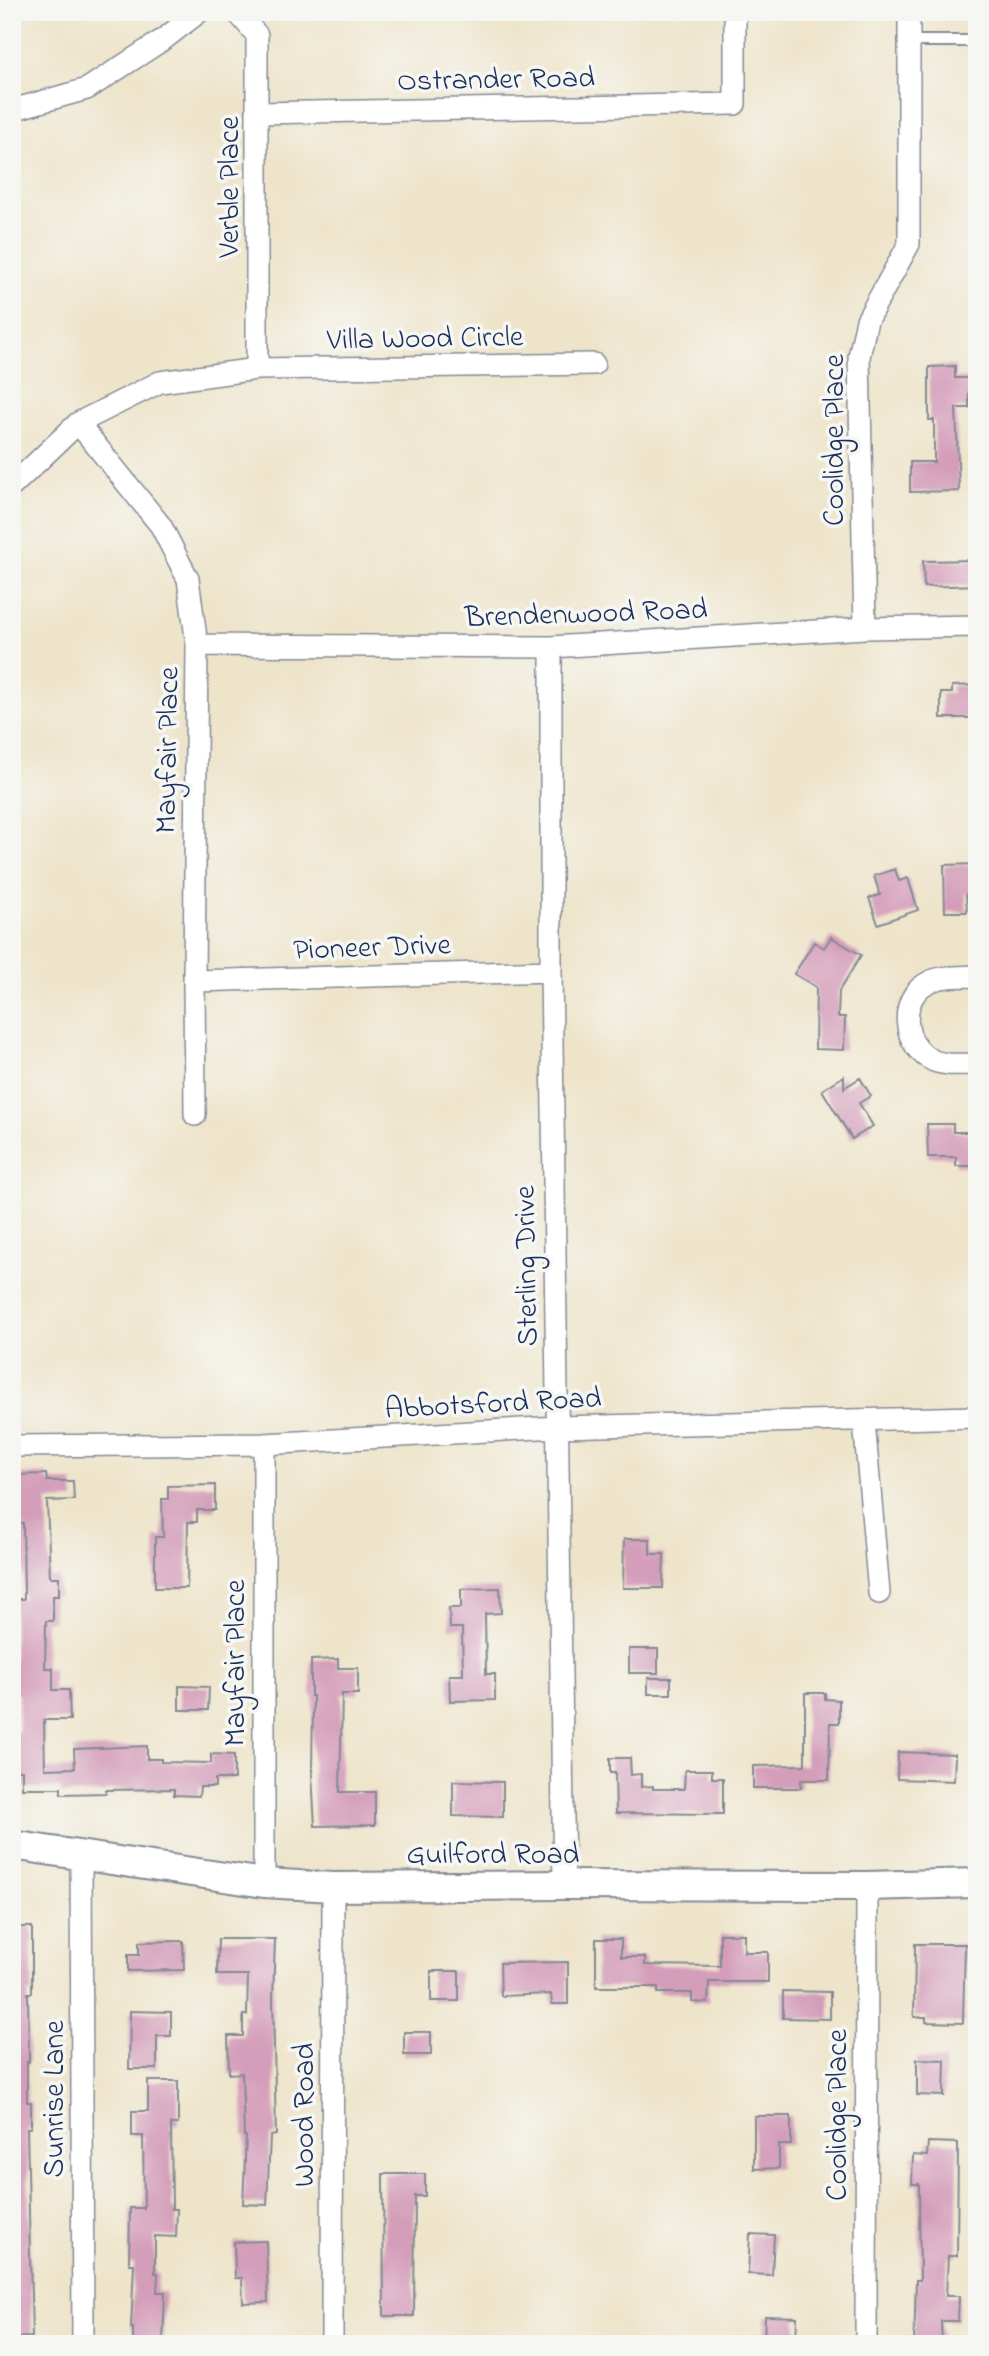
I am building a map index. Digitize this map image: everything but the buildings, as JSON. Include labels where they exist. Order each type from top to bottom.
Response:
[{"type":"street","points":[[12,110],[87,89],[164,39],[199,12]]},
{"type":"street","name":"Verble Place","points":[[237,12],[257,35],[257,369]]},
{"type":"street","name":"Ostrander Road","points":[[259,113],[735,104],[736,12]]},
{"type":"street","name":"Coolidge Place","points":[[865,628],[859,357],[867,320],[909,244],[909,12]]},
{"type":"street","name":"Villa Wood Circle","points":[[257,369],[594,365]]},
{"type":"street","points":[[12,486],[78,423],[160,382],[257,369]]},
{"type":"street","name":"Mayfair Place","points":[[78,423],[161,526],[188,579],[197,645],[195,1115]]},
{"type":"street","name":"Brendenwood Road","points":[[197,645],[551,647],[865,628],[977,626]]},
{"type":"street","name":"Sterling Drive","points":[[551,647],[551,971],[564,1885]]},
{"type":"street","name":"Pioneer Drive","points":[[194,981],[551,971]]},
{"type":"street","points":[[977,976],[941,977],[928,982],[910,999],[907,1012],[914,1045],[931,1060],[947,1064],[977,1064]]},
{"type":"street","name":"Abbotsford Road","points":[[12,1446],[264,1444],[557,1426],[977,1417]]},
{"type":"street","points":[[864,1420],[878,1593]]},
{"type":"street","name":"Mayfair Place","points":[[264,1444],[264,1883]]},
{"type":"street","name":"Guilford Road","points":[[12,1845],[264,1883],[333,1887],[867,1886],[977,1883]]},
{"type":"street","name":"Sunrise Lane","points":[[81,1855],[83,2344]]},
{"type":"street","name":"Coolidge Place","points":[[866,2344],[867,1886]]},
{"type":"street","name":"Wood Road","points":[[332,2344],[333,1887]]},
{"type":"lane","points":[[910,41],[977,41]]}]
